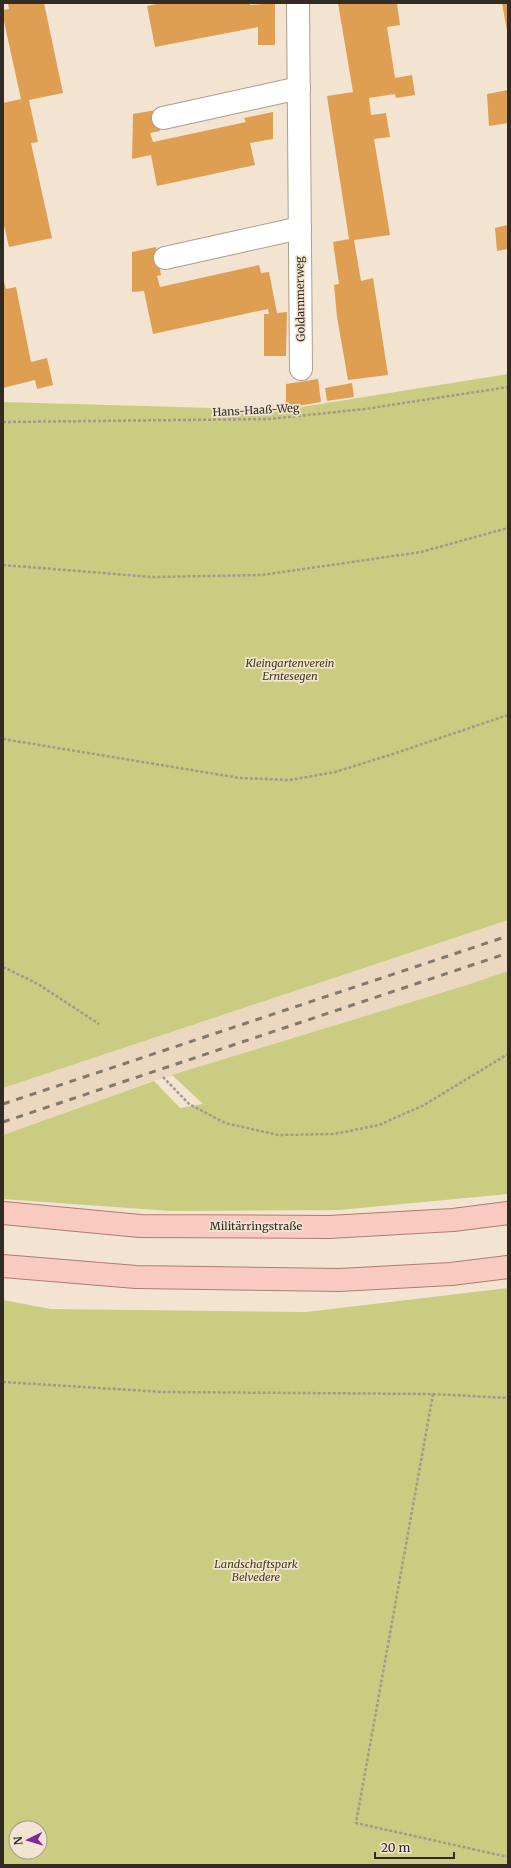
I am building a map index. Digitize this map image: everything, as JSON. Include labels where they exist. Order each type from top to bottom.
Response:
[{"type":"main road","name":"Militärringstraße","points":[[3,1213],[140,1226],[329,1226],[452,1220],[508,1213]]},
{"type":"main road","points":[[3,1266],[136,1277],[339,1280],[451,1274],[508,1267]]},
{"type":"street","name":"Goldammerweg","points":[[298,3],[301,369]]},
{"type":"street","points":[[163,118],[299,88]]},
{"type":"street","points":[[165,258],[300,228]]},
{"type":"path","name":"Hans-Haaß-Weg","points":[[3,422],[270,419],[365,409],[508,387]]},
{"type":"path","points":[[3,565],[152,577],[262,575],[421,552],[508,528]]},
{"type":"path","points":[[3,740],[240,778],[290,780],[335,772],[508,715]]},
{"type":"path","points":[[3,967],[38,984],[99,1024]]},
{"type":"path","points":[[163,1077],[189,1104],[225,1123],[278,1135],[334,1134],[379,1125],[424,1105],[508,1054]]},
{"type":"path","points":[[3,1382],[163,1392],[433,1394],[508,1398]]},
{"type":"path","points":[[433,1394],[356,1823],[508,1858]]},
{"type":"shaded area","points":[[508,920],[508,971],[467,985],[147,1083],[3,1135],[3,1088]]},
{"type":"green space","name":"Kleingartenverein Erntesegen","points":[[508,374],[508,920],[3,1088],[3,402],[283,410]]},
{"type":"green space","points":[[508,971],[508,1194],[339,1210],[171,1211],[3,1199],[3,1135],[154,1081],[180,1108],[203,1104],[172,1075],[467,985]]},
{"type":"green space","name":"Landschaftspark Belvedere","points":[[508,1288],[508,1865],[3,1865],[3,1300],[51,1309],[306,1312]]},
{"type":"building","points":[[8,3],[44,3],[63,93],[29,100],[38,142],[31,143],[52,238],[9,247],[3,221],[3,103],[21,99],[3,17],[3,10],[9,9]]},
{"type":"building","points":[[161,3],[250,3],[250,5],[275,3],[275,45],[258,45],[258,27],[155,47],[147,6]]},
{"type":"building","points":[[338,3],[397,3],[400,25],[387,27],[395,78],[412,75],[415,95],[396,98],[395,94],[369,98],[371,115],[386,113],[390,137],[374,139],[390,235],[354,240],[361,281],[373,278],[388,375],[348,380],[337,317],[334,285],[339,284],[333,242],[349,239],[327,96],[353,92]]},
{"type":"building","points":[[502,3],[508,3],[508,31],[507,31]]},
{"type":"building","points":[[508,90],[508,123],[489,126],[487,94]]},
{"type":"building","points":[[156,110],[160,131],[150,133],[153,142],[246,122],[244,118],[273,112],[273,139],[250,143],[255,165],[157,186],[151,155],[132,159],[133,114]]},
{"type":"building","points":[[508,225],[508,249],[497,251],[495,228]]},
{"type":"building","points":[[156,247],[161,275],[157,276],[160,287],[259,265],[261,273],[269,272],[277,313],[287,312],[286,356],[264,356],[264,314],[269,314],[268,309],[153,334],[144,291],[132,292],[132,252]]},
{"type":"building","points":[[3,278],[6,289],[16,287],[31,362],[47,358],[53,385],[37,389],[35,380],[3,388]]},
{"type":"building","points":[[318,379],[321,402],[286,408],[286,384]]},
{"type":"building","points":[[352,383],[354,397],[327,401],[325,388]]},
{"type":"railway","points":[[3,1104],[508,936]]},
{"type":"railway","points":[[3,1122],[508,953]]}]
